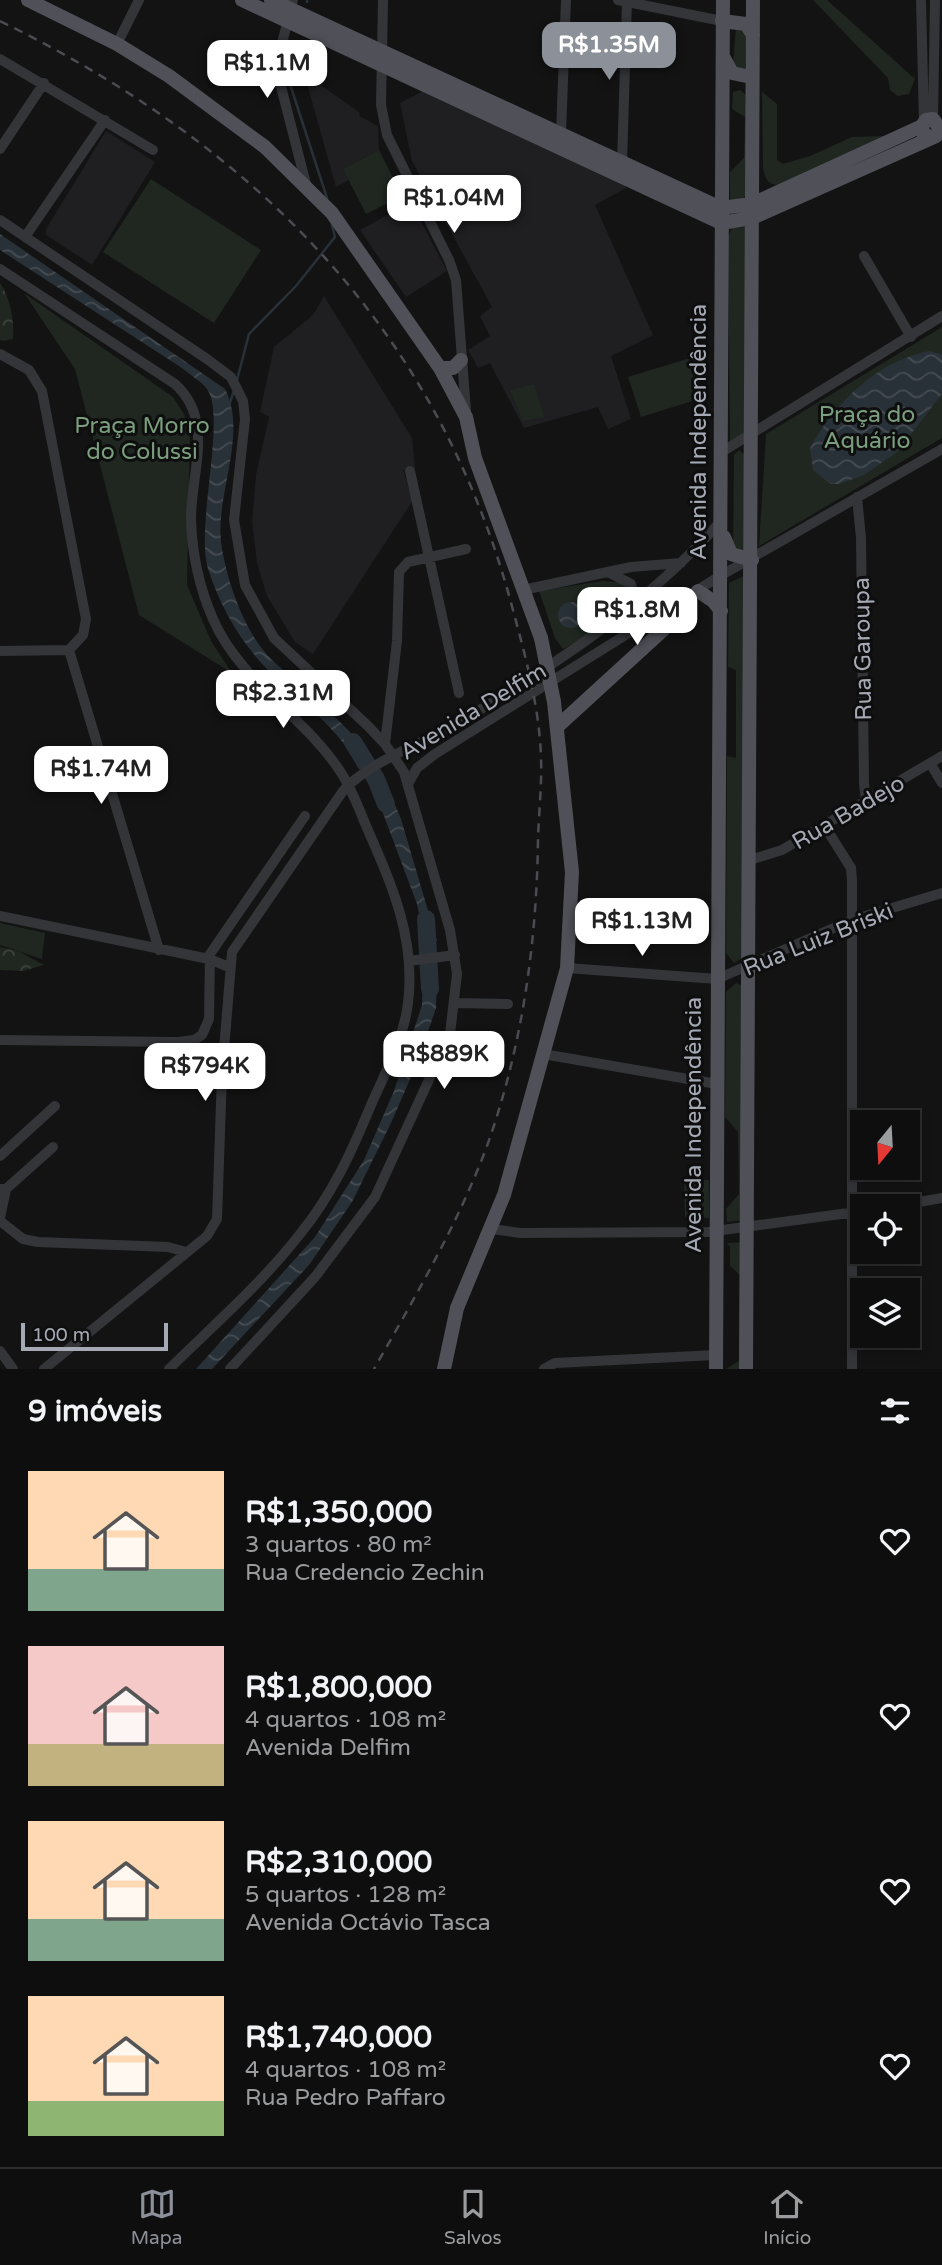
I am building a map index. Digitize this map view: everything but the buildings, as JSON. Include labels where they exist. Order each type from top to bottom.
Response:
[{"type":"main road","points":[[28,0],[117,44],[169,76],[265,148],[332,213],[440,368],[466,417],[475,458],[541,638],[558,726],[572,872],[567,968],[517,1152],[492,1228],[457,1308],[444,1369]]},
{"type":"main road","points":[[242,0],[290,11]]},
{"type":"main road","points":[[271,0],[381,57],[721,216],[752,211],[933,126]]},
{"type":"main road","name":"Avenida Independência","points":[[716,1362],[723,0]]},
{"type":"main road","points":[[746,1369],[753,431],[753,0]]},
{"type":"main road","points":[[722,22],[746,24],[753,35]]},
{"type":"main road","points":[[723,57],[732,73],[751,77]]},
{"type":"main road","points":[[440,368],[453,368],[461,360]]},
{"type":"main road","points":[[720,522],[727,551],[752,560]]},
{"type":"main road","points":[[698,591],[721,611]]},
{"type":"main road","points":[[558,726],[664,629],[681,601]]},
{"type":"street","points":[[117,44],[139,0]]},
{"type":"street","points":[[383,0],[381,105],[387,135],[449,260],[456,280],[466,417]]},
{"type":"street","points":[[561,141],[566,0]]},
{"type":"street","points":[[921,0],[933,126]]},
{"type":"street","points":[[933,126],[935,0]]},
{"type":"street","points":[[621,170],[624,1],[722,22]]},
{"type":"street","points":[[290,11],[278,51],[277,75],[308,191]]},
{"type":"street","points":[[0,59],[153,150]]},
{"type":"street","points":[[0,149],[44,83]]},
{"type":"street","points":[[25,237],[105,120]]},
{"type":"street","points":[[0,220],[231,377],[239,390],[245,419],[234,520],[244,585],[274,638],[396,757],[408,784],[452,955],[456,1003],[450,1034],[438,1066],[375,1197],[315,1277],[230,1369]]},
{"type":"street","points":[[864,256],[911,337]]},
{"type":"street","points":[[0,269],[175,384],[190,400],[199,431],[192,501],[194,551],[200,585],[214,621],[231,650],[352,782],[357,806],[401,910],[409,961],[406,1015],[339,1178],[299,1235],[246,1296],[169,1369]]},
{"type":"street","points":[[720,453],[942,316]]},
{"type":"street","points":[[0,354],[29,370],[43,391],[86,619],[83,635],[69,650],[0,651]]},
{"type":"street","name":"Avenida Delfim","points":[[408,784],[417,768],[424,762],[720,576],[942,449]]},
{"type":"street","points":[[410,471],[459,693]]},
{"type":"street","name":"Rua Garoupa","points":[[857,497],[861,538],[863,770],[866,801]]},
{"type":"street","name":"Avenida Delfim","points":[[352,782],[434,738],[580,647],[635,604],[681,563],[720,522]]},
{"type":"street","points":[[385,744],[397,641],[399,572],[408,562],[466,549]]},
{"type":"street","points":[[523,590],[631,567],[681,563]]},
{"type":"street","points":[[610,573],[631,584],[635,604]]},
{"type":"street","points":[[69,650],[159,950]]},
{"type":"street","name":"Rua Badejo","points":[[750,860],[782,850],[942,756]]},
{"type":"street","points":[[930,763],[942,783]]},
{"type":"street","points":[[44,1369],[206,1236],[217,1219],[229,967],[236,944],[352,782]]},
{"type":"street","points":[[329,811],[357,806]]},
{"type":"street","points":[[0,1040],[194,1040],[202,1035],[209,1019],[209,959],[217,942],[305,816]]},
{"type":"street","points":[[824,825],[851,868],[857,1194]]},
{"type":"street","name":"Rua Luiz Briski","points":[[567,968],[717,979],[749,968],[852,920],[942,893]]},
{"type":"street","points":[[0,916],[209,959],[229,967]]},
{"type":"street","points":[[409,961],[452,955]]},
{"type":"street","points":[[456,1003],[508,1004]]},
{"type":"street","points":[[542,1054],[717,1084]]},
{"type":"street","points":[[0,1156],[55,1106]]},
{"type":"street","points":[[53,1147],[3,1189],[0,1220],[23,1239],[38,1242],[158,1246],[186,1252]]},
{"type":"street","points":[[920,1202],[942,1198]]},
{"type":"street","points":[[492,1228],[520,1233],[715,1231],[850,1213]]},
{"type":"street","points":[[158,1246],[173,1263]]},
{"type":"street","points":[[852,1369],[855,1264]]},
{"type":"street","points":[[1,1353],[13,1369]]},
{"type":"street","points":[[544,1369],[555,1363],[716,1362]]},
{"type":"shaded area","points":[[304,73],[360,113],[359,116],[378,126],[379,150],[343,169],[349,180],[336,187]]},
{"type":"shaded area","points":[[427,89],[622,181],[626,188],[595,205],[653,335],[611,356],[631,419],[608,429],[598,407],[524,428],[490,363],[478,368],[468,350],[490,336],[480,316],[492,307],[412,161],[400,103]]},
{"type":"shaded area","points":[[106,131],[155,162],[92,265],[46,235],[46,229]]},
{"type":"shaded area","points":[[411,202],[447,271],[406,297],[360,230]]},
{"type":"shaded area","points":[[324,296],[412,438],[415,468],[403,470],[413,500],[313,654],[295,642],[267,596],[257,563],[252,522],[256,475],[269,417],[260,412],[274,347],[313,315]]},
{"type":"green space","points":[[813,0],[827,0],[915,79],[909,94],[898,96],[890,90],[888,78]]},
{"type":"green space","points":[[736,27],[746,28],[745,71],[733,65]]},
{"type":"green space","points":[[740,90],[746,95],[746,195],[743,199],[730,201],[730,172],[744,158],[745,117],[732,109],[733,92]]},
{"type":"green space","points":[[762,92],[777,104],[777,160],[783,164],[810,156],[852,137],[884,136],[779,185],[772,184],[766,178],[763,168]]},
{"type":"green space","points":[[379,150],[402,196],[366,214],[343,169]]},
{"type":"green space","points":[[151,179],[261,250],[214,323],[103,252]]},
{"type":"green space","points":[[748,227],[750,431],[730,442],[728,237],[732,228]]},
{"type":"green space","points":[[0,283],[9,303],[13,324],[13,339],[3,341],[0,340]]},
{"type":"green space","name":"Praça Morro do Colussi","points":[[24,293],[173,397],[184,414],[190,432],[187,585],[211,641],[232,673],[139,615],[75,369]]},
{"type":"green space","name":"Praça do Aquário","points":[[942,327],[942,438],[759,546],[766,434]]},
{"type":"green space","points":[[690,358],[702,398],[641,417],[628,377]]},
{"type":"green space","points":[[534,384],[544,417],[523,421],[510,390]]},
{"type":"green space","points":[[739,450],[745,455],[743,553],[733,548],[734,455]]},
{"type":"green space","points":[[748,574],[742,958],[734,963],[726,953],[727,756],[736,758],[736,670],[728,667],[729,583]]},
{"type":"green space","points":[[603,581],[626,583],[633,597],[578,641],[563,649],[555,638],[539,591]]},
{"type":"green space","points":[[0,923],[45,933],[42,959],[0,945]]},
{"type":"green space","points":[[0,947],[18,951],[44,965],[23,971],[0,970]]},
{"type":"green space","points":[[736,983],[743,986],[745,1220],[727,1222],[726,1209],[739,1194],[738,1132],[725,1117],[726,992]]},
{"type":"green space","points":[[684,1180],[709,1180],[709,1218],[685,1217]]},
{"type":"green space","points":[[745,1242],[744,1369],[726,1369],[739,1361],[740,1275],[730,1266],[730,1247],[727,1243]]},
{"type":"water","points":[[0,234],[225,389],[231,406],[233,444],[223,503],[221,541],[235,598],[255,639],[267,655],[339,720],[373,758],[358,768],[342,741],[251,651],[219,598],[208,569],[205,550],[214,422],[207,389],[182,368],[0,250]]},
{"type":"water","points":[[929,351],[942,354],[942,394],[897,452],[864,475],[839,484],[831,484],[813,470],[810,448],[845,400],[859,386],[892,364]]},
{"type":"water","points":[[571,602],[580,606],[584,615],[580,624],[571,628],[562,624],[558,615],[562,606]]},
{"type":"water","points":[[384,779],[401,819],[437,941],[425,943],[417,904],[372,784]]},
{"type":"water","points":[[423,968],[437,968],[436,1008],[418,1061],[352,1202],[309,1265],[212,1369],[196,1369],[315,1237],[364,1160],[394,1091],[422,1005]]},
{"type":"waterway","points":[[287,57],[288,78],[327,198]]},
{"type":"waterway","points":[[237,380],[249,334],[296,286],[335,237],[332,225]]},
{"type":"waterway","points":[[230,403],[234,390]]},
{"type":"waterway","points":[[353,742],[376,779],[386,804]]},
{"type":"waterway","points":[[426,919],[430,989]]},
{"type":"railway","points":[[0,21],[91,70],[175,125],[252,185],[321,253],[381,328],[434,410],[477,500],[510,599],[534,697],[541,757],[535,916],[525,994],[510,1071],[476,1175],[435,1260],[374,1369]]}]
